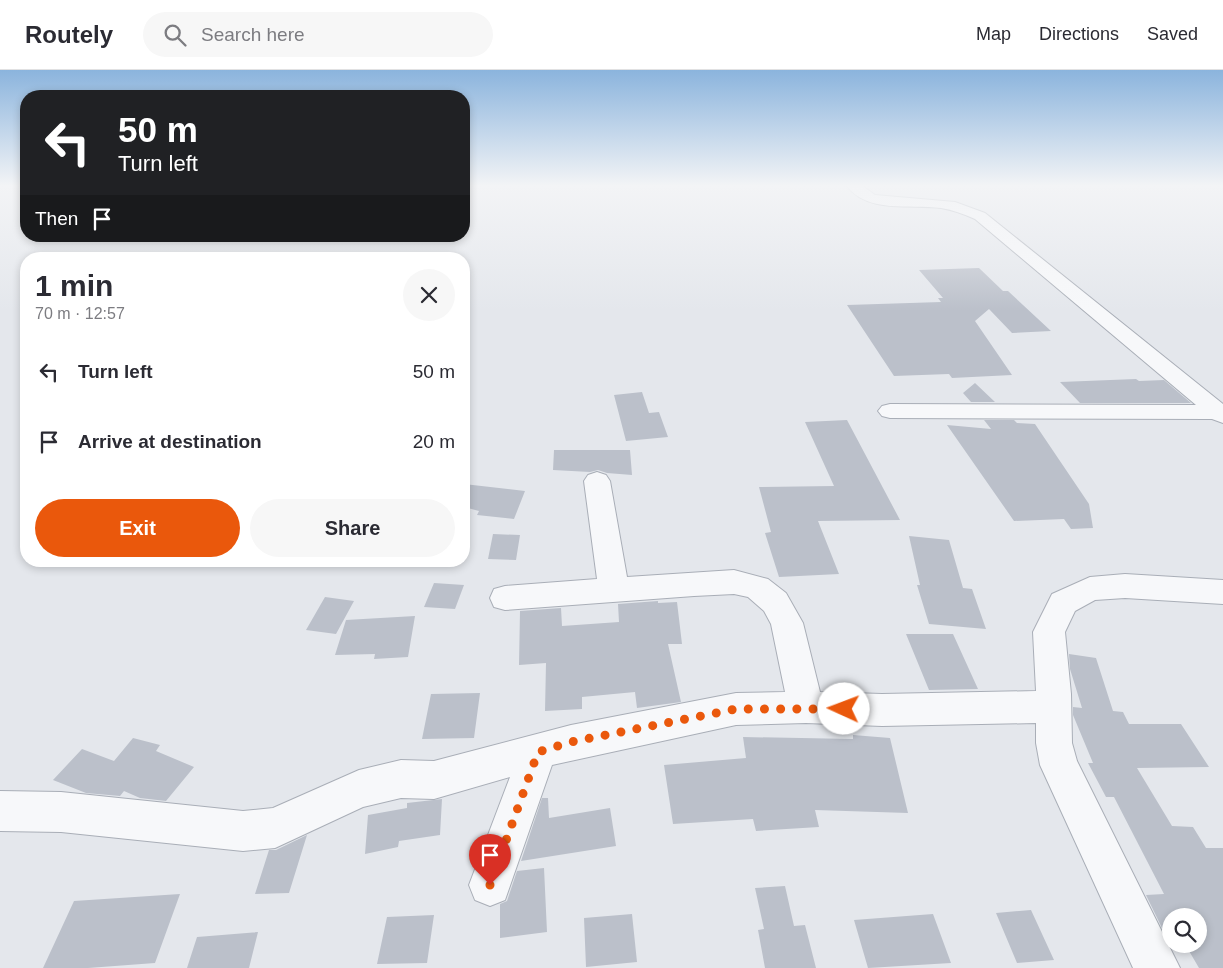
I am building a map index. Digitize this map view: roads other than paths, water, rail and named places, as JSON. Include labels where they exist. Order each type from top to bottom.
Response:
[{"type":"street","points":[[993,227],[1221,414]]},
{"type":"street","points":[[890,411],[1221,414]]},
{"type":"street","points":[[597,481],[614,590]]},
{"type":"street","points":[[505,598],[734,582],[757,586],[775,602],[787,623],[806,707]]},
{"type":"street","points":[[1157,968],[1059,765],[1054,743],[1054,707],[1049,632],[1063,603],[1090,588],[1116,587],[1223,592]]},
{"type":"street","points":[[0,811],[61,812],[243,831],[275,828],[359,789],[401,779],[434,780],[571,742],[736,709],[806,707],[882,710],[1054,707]]},
{"type":"street","points":[[490,885],[538,752]]}]
